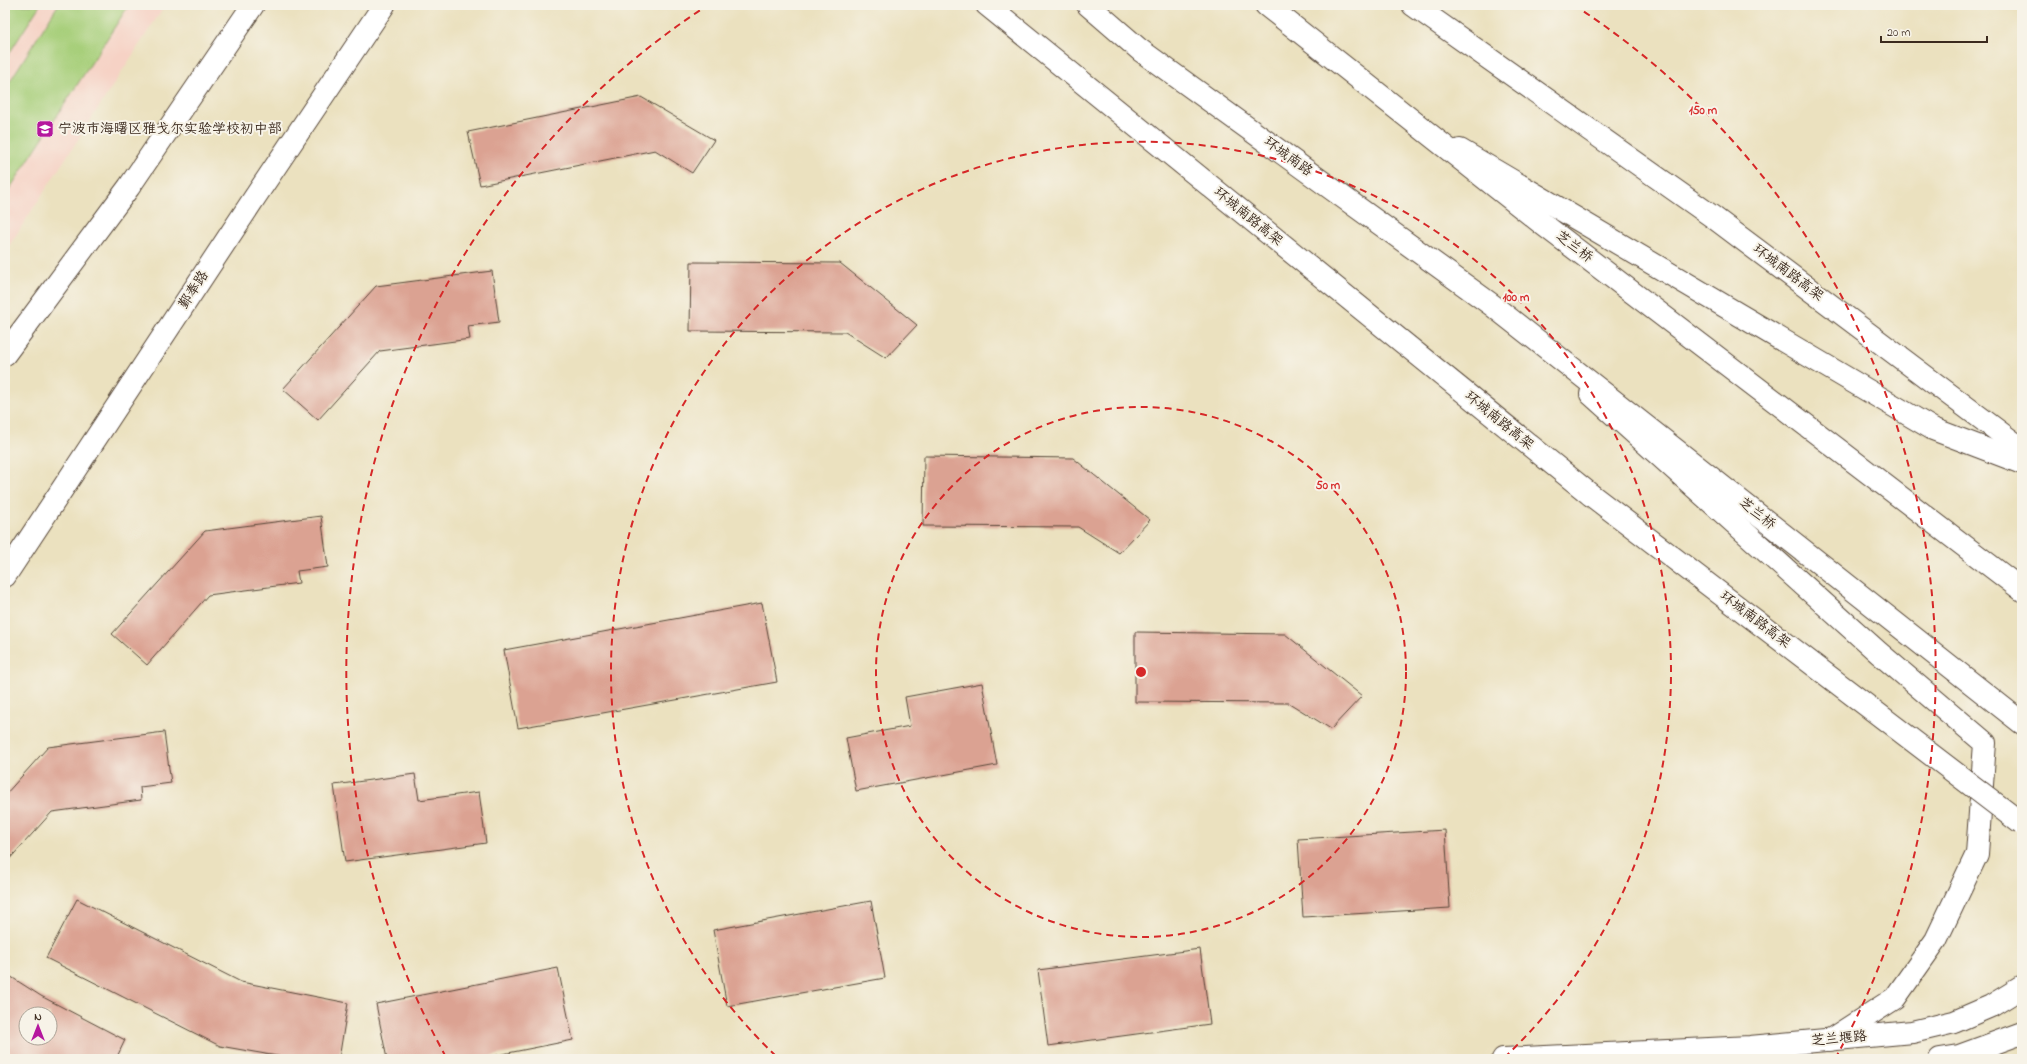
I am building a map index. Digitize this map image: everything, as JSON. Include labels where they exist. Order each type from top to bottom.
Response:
[{"type":"main road","points":[[5,354],[129,187],[252,5]]},
{"type":"main road","name":"鄞奉路","points":[[5,576],[254,197],[384,5]]},
{"type":"main road","name":"环城南路高架","points":[[987,5],[1591,495],[2022,824]]},
{"type":"main road","name":"环城南路","points":[[1088,5],[1140,50],[1492,305]]},
{"type":"main road","points":[[1266,5],[1414,123],[1933,429],[2022,463]]},
{"type":"main road","name":"环城南路高架","points":[[1413,5],[1713,217],[2022,449]]},
{"type":"main road","name":"芝兰桥","points":[[1414,123],[1544,225],[2022,590]]},
{"type":"main road","points":[[1492,305],[1879,653],[1985,743],[1977,854],[1936,940],[1894,998],[1830,1040]]},
{"type":"main road","name":"芝兰桥","points":[[1492,305],[2022,723]]},
{"type":"main road","name":"芝兰堰路","points":[[1503,1059],[1750,1047],[1912,1032],[1954,1022],[1991,1006],[2022,987]]},
{"type":"main road","points":[[1940,1059],[1959,1056],[2022,1033]]},
{"type":"shaded area","name":"宁波市海曙区雅戈尔实验学校初中部","points":[[5,5],[165,5],[5,252]]},
{"type":"green space","points":[[5,5],[40,5],[5,60]]},
{"type":"green space","points":[[58,5],[129,5],[5,196],[5,89]]},
{"type":"building","points":[[641,97],[714,140],[692,173],[655,150],[480,185],[468,132]]},
{"type":"building","points":[[691,262],[840,263],[917,325],[886,358],[845,332],[690,331]]},
{"type":"building","points":[[492,271],[499,322],[468,326],[470,339],[380,351],[318,420],[283,389],[376,286]]},
{"type":"building","points":[[924,456],[1073,458],[1150,520],[1119,553],[1078,527],[923,526]]},
{"type":"building","points":[[321,516],[328,567],[297,571],[299,583],[208,595],[147,665],[112,634],[205,531]]},
{"type":"building","points":[[762,603],[777,682],[518,728],[504,650]]},
{"type":"building","points":[[1135,632],[1285,634],[1362,696],[1331,729],[1289,703],[1135,702]]},
{"type":"building","points":[[982,683],[997,765],[856,791],[846,738],[910,726],[905,697]]},
{"type":"building","points":[[164,732],[171,783],[140,787],[141,800],[52,812],[5,864],[5,795],[48,747]]},
{"type":"building","points":[[415,774],[419,800],[479,792],[486,843],[345,862],[334,785]]},
{"type":"building","points":[[1445,830],[1450,908],[1303,917],[1298,839]]},
{"type":"building","points":[[77,899],[241,982],[348,1003],[339,1059],[294,1059],[220,1046],[46,958]]},
{"type":"building","points":[[871,901],[885,978],[727,1006],[713,930]]},
{"type":"building","points":[[1200,949],[1210,1024],[1048,1046],[1038,970]]},
{"type":"building","points":[[558,968],[573,1040],[478,1059],[387,1059],[376,1004]]},
{"type":"building","points":[[5,973],[41,996],[125,1040],[116,1059],[10,1059],[5,1056]]},
{"type":"place","name":"宁波市海曙区雅戈尔实验学校初中部","points":[[45,129]]}]
